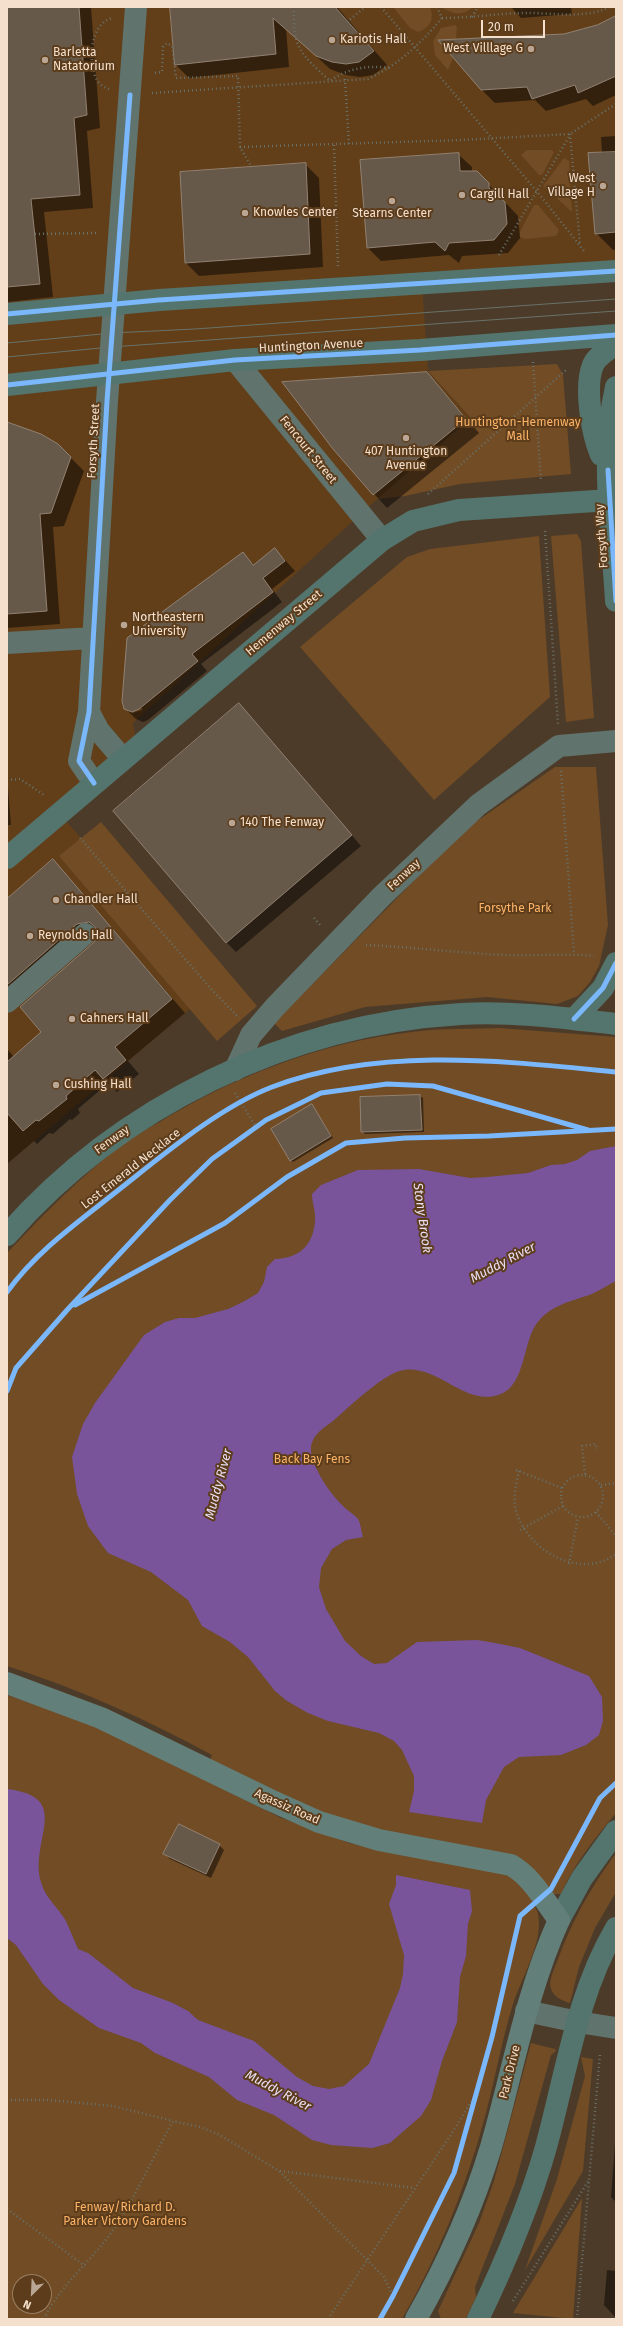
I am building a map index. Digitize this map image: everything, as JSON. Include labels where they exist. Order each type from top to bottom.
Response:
[{"type":"highway","name":"Agassiz Road","points":[[7,1683],[65,1703],[114,1724],[270,1800],[319,1822],[379,1840],[510,1865],[522,1872],[532,1881],[559,1920]]},
{"type":"highway","name":"Park Drive","points":[[416,2319],[445,2264],[478,2185],[496,2128],[526,2011],[559,1920]]},
{"type":"main road","points":[[7,314],[114,304],[616,271]]},
{"type":"main road","name":"Huntington Avenue","points":[[7,385],[235,360],[420,350],[616,335]]},
{"type":"main road","name":"Forsyth Way","points":[[608,470],[599,450],[592,423],[589,392],[593,365],[598,358],[616,344]]},
{"type":"main road","name":"Forsyth Way","points":[[616,387],[608,430],[608,470],[616,601]]},
{"type":"main road","name":"Hemenway Street","points":[[7,858],[382,540],[413,521],[459,510],[610,500]]},
{"type":"main road","points":[[574,1019],[603,988],[608,960]]},
{"type":"main road","name":"Fenway","points":[[7,1235],[60,1182],[111,1140],[178,1097],[234,1079],[296,1046],[397,1021],[479,1013],[518,1014],[616,1024]]},
{"type":"main road","name":"Park Drive","points":[[559,1920],[582,1878],[616,1831]]},
{"type":"main road","points":[[478,2319],[500,2272],[525,2211],[546,2148],[578,2022],[593,1978],[616,1928]]},
{"type":"street","name":"Forsyth Street","points":[[94,783],[79,761],[89,712],[114,304],[120,93],[136,7]]},
{"type":"street","name":"Fencourt Street","points":[[235,360],[382,540]]},
{"type":"street","points":[[7,643],[93,638]]},
{"type":"street","points":[[89,712],[99,731],[123,759]]},
{"type":"street","name":"Fenway","points":[[234,1079],[251,1036],[275,1007],[382,896],[478,805],[559,746],[616,741]]},
{"type":"street","points":[[7,1002],[85,934]]},
{"type":"street","points":[[526,2011],[616,2028]]},
{"type":"path","points":[[294,7],[293,30],[296,44],[312,64],[330,80]]},
{"type":"path","points":[[347,22],[365,7]]},
{"type":"path","points":[[381,7],[536,190],[580,245],[570,134]]},
{"type":"path","points":[[437,7],[442,18]]},
{"type":"path","points":[[472,17],[478,7]]},
{"type":"path","points":[[116,18],[108,19],[100,27],[92,53],[92,67],[97,80],[120,93],[368,79],[391,68],[416,48],[442,18],[528,13],[566,15],[604,10],[610,7]]},
{"type":"path","points":[[155,73],[162,72],[163,47],[164,44],[170,43],[176,78],[238,76],[240,147],[251,166]]},
{"type":"path","points":[[330,80],[344,71],[376,66],[391,68]]},
{"type":"path","points":[[345,80],[349,145]]},
{"type":"path","points":[[499,255],[570,134],[616,104]]},
{"type":"path","points":[[240,147],[349,145],[570,134]]},
{"type":"path","points":[[334,145],[338,266]]},
{"type":"path","points":[[35,234],[101,233]]},
{"type":"path","points":[[533,361],[541,481]]},
{"type":"path","points":[[426,496],[536,399],[566,370]]},
{"type":"path","points":[[545,531],[558,726]]},
{"type":"path","points":[[560,765],[574,954]]},
{"type":"path","points":[[7,780],[20,779],[44,795]]},
{"type":"path","points":[[80,838],[220,999]]},
{"type":"path","points":[[359,944],[505,954],[554,956],[574,954],[608,960]]},
{"type":"path","points":[[234,1079],[240,1103],[256,1127]]},
{"type":"path","points":[[234,1107],[246,1100]]},
{"type":"path","points":[[250,1131],[261,1123]]},
{"type":"path","points":[[585,1474],[582,1446],[596,1444],[597,1450]]},
{"type":"path","points":[[562,1488],[518,1471],[515,1492],[516,1512],[523,1528],[535,1544],[552,1556],[569,1563],[589,1563],[616,1554]]},
{"type":"path","points":[[585,1474],[591,1476],[600,1485],[603,1500],[596,1512],[590,1516],[578,1517],[569,1514],[563,1506],[560,1495],[562,1488],[571,1477],[585,1474]]},
{"type":"path","points":[[600,1485],[616,1483]]},
{"type":"path","points":[[520,1530],[563,1506]]},
{"type":"path","points":[[596,1512],[616,1536]]},
{"type":"path","points":[[569,1563],[578,1517]]},
{"type":"path","points":[[577,2319],[600,2054]]},
{"type":"path","points":[[470,2115],[478,2087]]},
{"type":"path","points":[[328,2319],[452,2133],[476,2094]]},
{"type":"path","points":[[7,2100],[49,2100],[113,2106],[200,2127],[220,2135],[279,2171],[384,2277],[394,2296]]},
{"type":"path","points":[[44,2319],[57,2296],[85,2266],[113,2230],[142,2182],[173,2121]]},
{"type":"path","points":[[279,2171],[414,2188]]},
{"type":"path","points":[[508,2308],[589,2180]]},
{"type":"path","points":[[7,2209],[85,2266]]},
{"type":"path","points":[[390,2302],[397,2290]]},
{"type":"shaded area","name":"Northeastern University","points":[[7,7],[616,7],[616,271],[422,284],[428,371],[471,418],[377,499],[133,723],[137,747],[60,814],[212,990],[7,1164]]},
{"type":"green space","points":[[393,7],[430,7],[432,19],[426,28],[418,32],[410,28]]},
{"type":"green space","points":[[441,7],[473,7],[465,12],[453,13]]},
{"type":"green space","points":[[455,25],[457,27],[456,39],[438,40],[453,58],[448,70],[435,55],[433,41],[441,28]]},
{"type":"green space","points":[[527,150],[551,150],[554,152],[542,175],[539,175],[521,155]]},
{"type":"green space","points":[[564,158],[569,161],[572,212],[543,186]]},
{"type":"green space","points":[[534,205],[538,205],[559,230],[556,236],[525,239],[520,237],[520,232]]},
{"type":"green space","name":"Huntington-Hemenway Mall","points":[[557,364],[563,375],[571,474],[460,484],[405,496],[377,499],[471,418],[428,371]]},
{"type":"green space","points":[[577,534],[581,541],[594,718],[566,722],[551,536]]},
{"type":"green space","points":[[539,536],[550,697],[434,800],[300,647],[407,557],[430,549]]},
{"type":"green space","name":"Forsythe Park","points":[[555,767],[596,767],[608,925],[599,966],[590,982],[578,996],[557,1004],[487,997],[365,1007],[282,1031],[274,1023],[464,830]]},
{"type":"green space","points":[[101,822],[257,1006],[217,1041],[59,856]]},
{"type":"green space","name":"Back Bay Fens","points":[[500,1028],[616,1037],[616,1813],[572,1872],[561,1894],[554,1894],[547,1887],[388,1833],[304,1807],[210,1760],[212,1755],[137,1717],[86,1695],[7,1666],[7,1253],[78,1182],[124,1143],[217,1090],[280,1064],[345,1044],[379,1037],[423,1031]]},
{"type":"green space","name":"Fenway/Richard D. Parker Victory Gardens","points":[[7,1695],[94,1725],[279,1817],[349,1843],[513,1874],[534,1904],[539,1917],[536,1944],[513,2004],[476,2149],[438,2248],[402,2319],[7,2319]]},
{"type":"green space","points":[[616,1853],[616,1892],[595,1928],[579,1967],[570,2003],[559,1998],[552,1992],[550,1983],[552,1976],[582,1905]]},
{"type":"green space","points":[[531,2043],[555,2049],[556,2051],[551,2055],[515,2184],[475,2287],[476,2297],[467,2317],[464,2319],[441,2319],[438,2311],[479,2223],[494,2181]]},
{"type":"green space","points":[[581,2057],[593,2059],[583,2171],[525,2270],[557,2179],[585,2076]]},
{"type":"green space","points":[[582,2198],[573,2319],[513,2313]]},
{"type":"water","points":[[616,1146],[616,1281],[592,1294],[553,1309],[540,1319],[531,1333],[519,1372],[510,1388],[503,1393],[490,1397],[477,1396],[465,1392],[430,1374],[417,1370],[404,1370],[396,1372],[367,1391],[320,1431],[316,1435],[311,1445],[314,1464],[321,1477],[339,1502],[358,1519],[363,1537],[346,1540],[332,1549],[321,1568],[319,1587],[326,1609],[345,1641],[361,1656],[374,1664],[387,1663],[417,1642],[477,1640],[495,1643],[520,1648],[589,1676],[602,1697],[603,1721],[599,1735],[586,1745],[561,1755],[519,1757],[504,1767],[486,1800],[482,1823],[409,1812],[414,1791],[414,1776],[402,1750],[394,1741],[379,1733],[328,1721],[308,1713],[287,1701],[275,1691],[248,1657],[230,1642],[202,1626],[188,1600],[151,1572],[108,1553],[88,1526],[77,1494],[72,1457],[83,1424],[95,1403],[144,1335],[165,1322],[179,1318],[195,1318],[228,1309],[243,1302],[258,1293],[264,1282],[267,1267],[275,1259],[284,1258],[298,1253],[308,1244],[314,1230],[315,1218],[312,1194],[321,1185],[358,1170],[419,1169],[470,1178],[528,1173],[551,1165],[565,1164],[577,1160],[590,1151]]},
{"type":"water","name":"Muddy River","points":[[7,1789],[27,1794],[39,1801],[44,1811],[45,1823],[39,1866],[41,1882],[45,1893],[66,1921],[78,1949],[88,1953],[133,1988],[173,2003],[188,2011],[198,2020],[254,2041],[297,2077],[313,2086],[329,2089],[344,2086],[369,2064],[400,1988],[403,1974],[404,1955],[389,1904],[396,1885],[396,1875],[470,1890],[472,1911],[468,1924],[466,1956],[460,1977],[457,2022],[442,2061],[431,2100],[421,2116],[390,2143],[372,2148],[331,2145],[312,2140],[274,2115],[237,2100],[209,2077],[155,2053],[141,2043],[99,2028],[59,2000],[43,1984],[16,1945],[7,1938]]},
{"type":"building","name":"Barletta Natatorium","points":[[7,7],[79,7],[87,115],[74,118],[80,195],[31,199],[40,284],[7,287]]},
{"type":"building","points":[[170,7],[335,7],[374,51],[359,62],[346,64],[332,62],[316,56],[273,18],[276,54],[175,65]]},
{"type":"building","name":"West Villlage G","points":[[616,16],[616,76],[578,93],[575,85],[532,99],[527,87],[481,90],[438,40],[564,34],[597,25]]},
{"type":"building","name":"West Village H","points":[[616,152],[616,232],[595,234],[588,153]]},
{"type":"building","points":[[459,153],[460,171],[477,171],[489,183],[489,188],[505,202],[507,224],[494,240],[449,243],[445,251],[435,242],[367,248],[360,160]]},
{"type":"building","name":"Knowles Center","points":[[306,163],[310,254],[185,263],[180,172]]},
{"type":"building","name":"407 Huntington Avenue","points":[[427,372],[466,419],[373,495],[333,449],[282,382]]},
{"type":"building","points":[[7,422],[41,434],[58,444],[71,457],[51,513],[40,514],[47,611],[7,614]]},
{"type":"building","points":[[275,548],[285,561],[263,578],[273,592],[192,654],[198,661],[139,709],[132,712],[124,709],[122,701],[127,638],[243,552],[253,565]]},
{"type":"building","name":"140 The Fenway","points":[[239,703],[352,835],[226,943],[113,811]]},
{"type":"building","points":[[53,859],[172,999],[115,1047],[126,1060],[103,1079],[95,1070],[66,1096],[67,1099],[39,1121],[36,1120],[23,1131],[7,1113],[7,1062],[41,1032],[20,1007],[97,938],[97,931],[89,922],[77,924],[7,985],[7,899]]},
{"type":"building","points":[[420,1095],[422,1130],[361,1132],[360,1097]]},
{"type":"building","points":[[312,1104],[331,1136],[290,1161],[271,1129]]},
{"type":"building","points":[[179,1824],[220,1844],[206,1874],[163,1854]]},
{"type":"tram line","points":[[7,343],[112,333],[195,329],[616,299]]},
{"type":"tram line","points":[[7,357],[111,347],[616,311]]},
{"type":"cycle path","points":[[94,783],[79,761],[89,712],[107,401],[130,95]]},
{"type":"cycle path","points":[[7,314],[159,300],[616,271]]},
{"type":"cycle path","points":[[7,385],[235,360],[420,350],[616,335]]},
{"type":"cycle path","points":[[608,470],[616,601]]},
{"type":"cycle path","points":[[574,1019],[603,988],[616,963]]},
{"type":"cycle path","name":"Lost Emerald Necklace","points":[[7,1292],[32,1263],[60,1236],[155,1161],[193,1132],[233,1106],[272,1087],[313,1074],[356,1066],[399,1061],[486,1061],[616,1072]]},
{"type":"cycle path","points":[[7,1391],[16,1368],[68,1309],[170,1200],[212,1159],[266,1120],[321,1093],[387,1084],[433,1086],[588,1130]]},
{"type":"cycle path","points":[[75,1305],[225,1223],[287,1177],[346,1143],[405,1138],[489,1136],[616,1129]]},
{"type":"cycle path","points":[[380,2319],[454,2173],[492,2037],[520,1916],[551,1889],[600,1798],[616,1783]]},
{"type":"place","name":"Kariotis Hall","points":[[332,40]]},
{"type":"place","name":"West Villlage G","points":[[531,49]]},
{"type":"place","name":"Barletta Natatorium","points":[[45,60]]},
{"type":"place","name":"West Village H","points":[[603,186]]},
{"type":"place","name":"Cargill Hall","points":[[462,195]]},
{"type":"place","name":"Stearns Center","points":[[392,201]]},
{"type":"place","name":"Knowles Center","points":[[245,213]]},
{"type":"place","name":"407 Huntington Avenue","points":[[406,438]]},
{"type":"place","name":"Northeastern University","points":[[124,625]]},
{"type":"place","name":"140 The Fenway","points":[[232,823]]},
{"type":"place","name":"Chandler Hall","points":[[56,900]]},
{"type":"place","name":"Reynolds Hall","points":[[30,936]]},
{"type":"place","name":"Cahners Hall","points":[[72,1019]]},
{"type":"place","name":"Cushing Hall","points":[[56,1085]]},
{"type":"water label","name":"Stony Brook","points":[[422,1218]]}]
